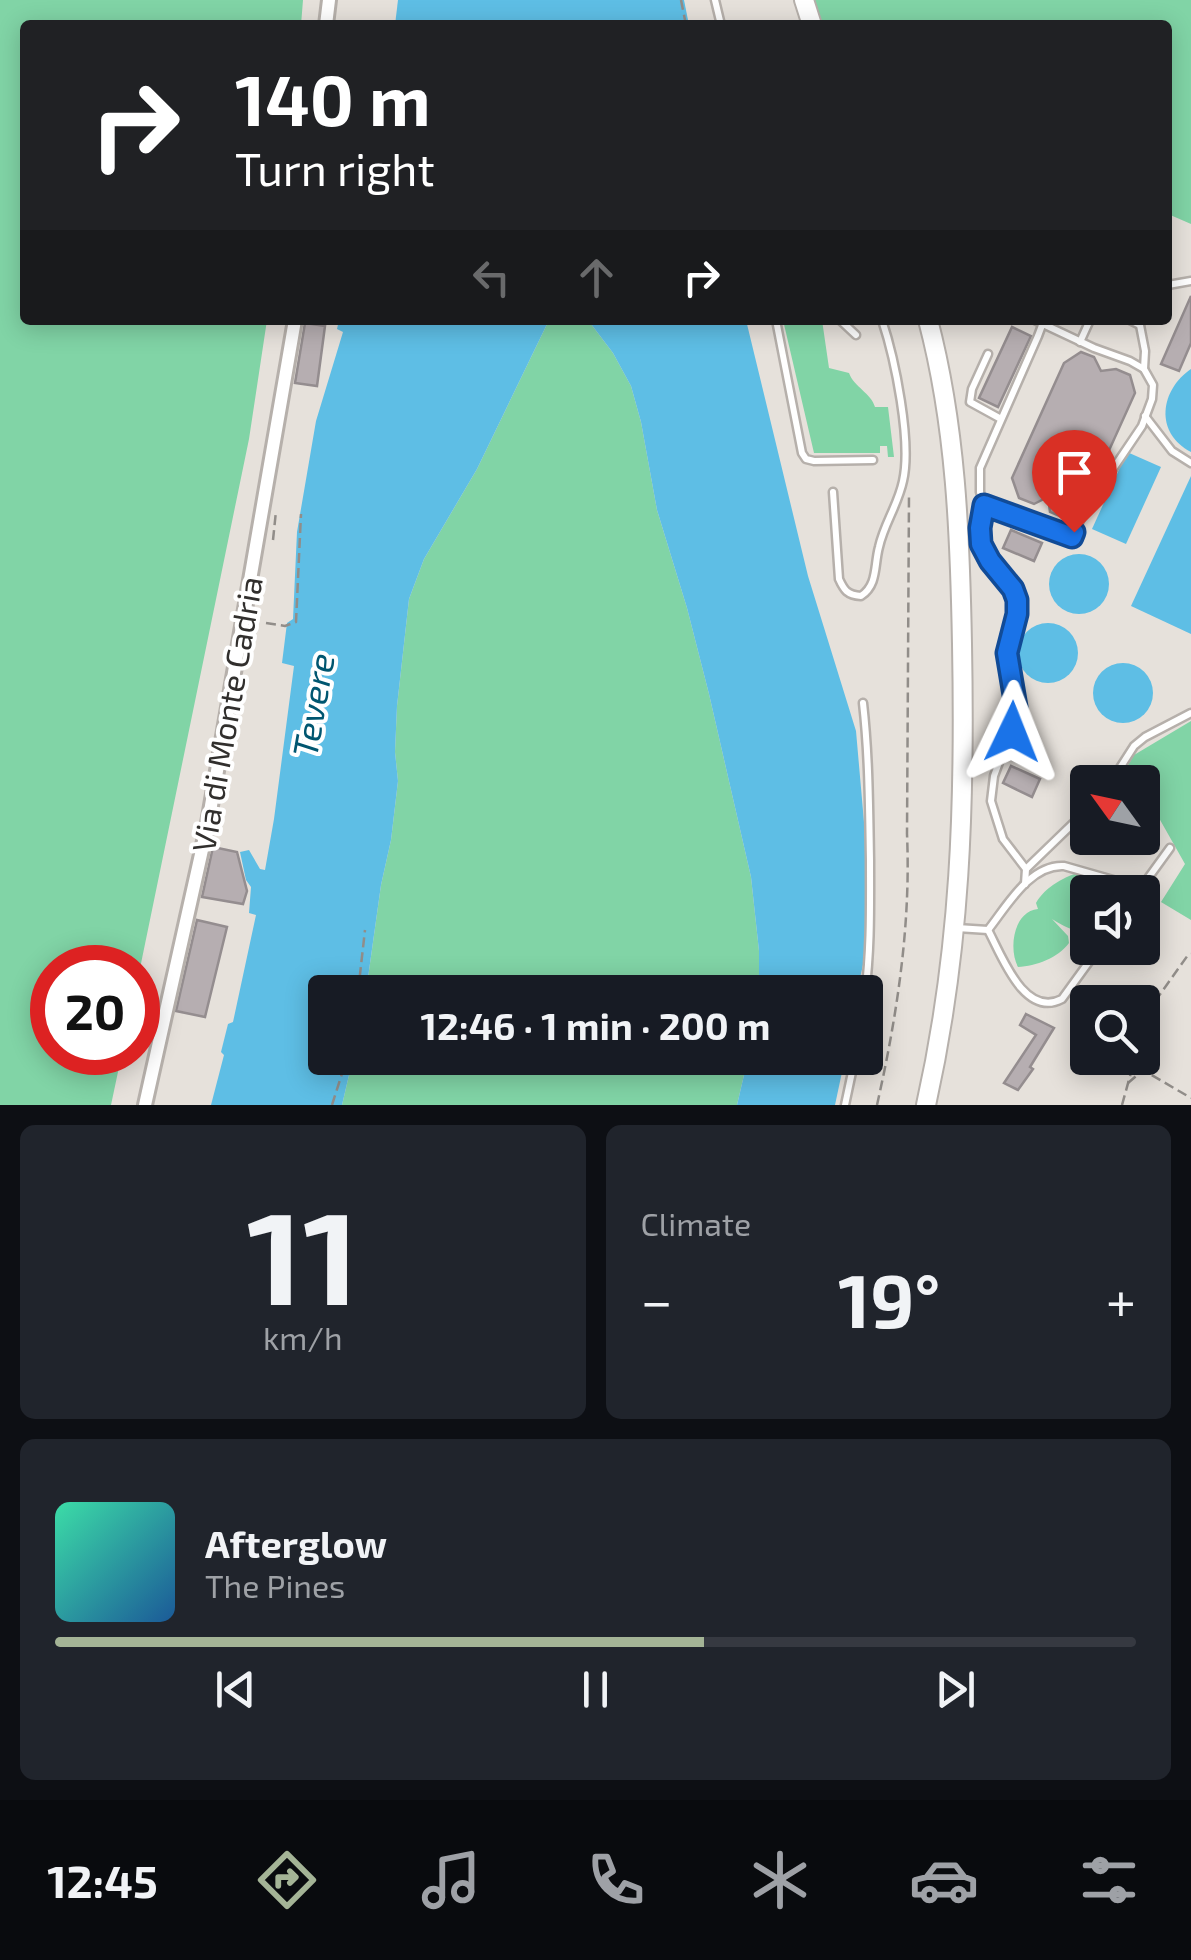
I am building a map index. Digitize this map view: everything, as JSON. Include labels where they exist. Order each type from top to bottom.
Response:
[{"type":"street","name":"Via di Monte Cadria","points":[[145,1105],[208,823],[293,325]]},
{"type":"street","points":[[926,1105],[956,928],[963,795],[960,569],[950,431],[929,325]]},
{"type":"lane","points":[[777,325],[802,453],[814,462],[873,460]]},
{"type":"lane","points":[[845,325],[856,335]]},
{"type":"lane","points":[[833,492],[839,578],[851,596],[861,596],[872,585],[878,548],[906,469],[896,370],[883,325]]},
{"type":"lane","points":[[1025,884],[1026,869],[1003,839],[991,802],[994,776],[1016,719],[1016,696],[1007,653],[1017,606],[1013,589],[981,544],[984,505],[980,468],[1043,325]]},
{"type":"lane","points":[[984,505],[1072,537],[1084,512],[1142,426],[1152,400],[1152,384],[1144,370],[1049,325]]},
{"type":"lane","points":[[1080,342],[1088,325]]},
{"type":"lane","points":[[1140,325],[1144,370]]},
{"type":"lane","points":[[988,354],[970,402],[1001,418]]},
{"type":"lane","points":[[1146,416],[1172,451],[1191,462]]},
{"type":"lane","points":[[863,703],[870,804],[867,975]]},
{"type":"lane","points":[[1122,765],[1145,737],[1191,713]]},
{"type":"lane","points":[[1026,869],[1070,826]]},
{"type":"lane","points":[[1151,875],[1170,848]]},
{"type":"lane","points":[[988,930],[1025,884],[1048,867],[1060,865],[1092,875]]},
{"type":"lane","points":[[956,928],[988,930]]},
{"type":"lane","points":[[988,930],[1020,989],[1032,997],[1056,1003],[1087,965]]},
{"type":"lane","points":[[845,1105],[851,1075]]},
{"type":"path","points":[[877,1105],[892,1040],[906,935],[909,877],[910,488],[906,469]]},
{"type":"path","points":[[273,540],[276,511]]},
{"type":"path","points":[[266,623],[286,626],[296,622],[302,514]]},
{"type":"path","points":[[360,975],[365,930]]},
{"type":"path","points":[[1160,995],[1191,953]]},
{"type":"path","points":[[1128,1083],[1143,1070],[1191,1098]]},
{"type":"path","points":[[332,1105],[342,1075]]},
{"type":"path","points":[[1122,1105],[1130,1075]]},
{"type":"green space","points":[[0,0],[303,0],[301,20],[20,20],[20,325],[266,325],[249,439],[145,945],[30,945],[30,1075],[117,1075],[111,1105],[0,1105]]},
{"type":"green space","points":[[814,0],[1191,0],[1191,224],[1172,216],[1172,20],[821,20]]},
{"type":"green space","points":[[547,325],[592,325],[631,386],[641,422],[657,510],[687,608],[751,877],[759,975],[368,975],[398,781],[397,706],[409,599],[424,559],[477,469]]},
{"type":"green space","points":[[784,325],[823,325],[829,368],[849,373],[875,407],[888,407],[894,457],[888,457],[887,446],[880,446],[880,453],[814,453]]},
{"type":"green space","points":[[1191,721],[1191,920],[1161,902],[1185,864],[1160,820],[1160,765],[1128,765],[1134,755]]},
{"type":"green space","points":[[1070,877],[1070,929],[1052,919],[1068,936],[1069,943],[1046,960],[1018,967],[1014,941],[1018,923],[1038,909],[1040,897]]},
{"type":"green space","points":[[349,1075],[744,1075],[737,1105],[342,1105]]},
{"type":"water","points":[[398,0],[684,0],[688,20],[396,20]]},
{"type":"water","name":"Tevere","points":[[338,325],[547,325],[477,469],[424,559],[409,599],[397,706],[398,781],[368,975],[308,975],[308,1075],[349,1075],[342,1105],[211,1105],[256,915],[249,913],[251,887],[240,852],[249,850],[260,869],[265,870],[294,666],[282,663],[287,623],[293,619],[297,532],[316,421],[343,332],[337,329]]},
{"type":"water","points":[[592,325],[747,325],[808,576],[856,731],[868,892],[866,951],[861,975],[759,975],[751,877],[687,608],[657,510],[631,386]]},
{"type":"water","points":[[1191,369],[1191,452],[1171,434],[1166,411],[1173,388]]},
{"type":"water","points":[[1127,452],[1161,467],[1126,544],[1092,529]]},
{"type":"water","points":[[1191,476],[1191,634],[1131,606]]},
{"type":"water","points":[[1079,554],[1100,563],[1109,584],[1100,605],[1079,614],[1058,605],[1049,584],[1058,563]]},
{"type":"water","points":[[1048,623],[1069,632],[1078,653],[1069,674],[1048,683],[1027,674],[1018,653],[1027,632]]},
{"type":"water","points":[[1123,663],[1144,672],[1153,693],[1144,714],[1123,723],[1102,714],[1093,693],[1102,672]]},
{"type":"water","points":[[744,1075],[841,1075],[835,1105],[737,1105]]},
{"type":"building","points":[[1191,296],[1191,343],[1179,371],[1161,364]]},
{"type":"building","points":[[305,325],[325,326],[317,386],[295,383]]},
{"type":"building","points":[[1012,327],[1031,336],[998,407],[979,398]]},
{"type":"building","points":[[1081,352],[1094,357],[1101,371],[1116,369],[1130,375],[1135,393],[1092,488],[1077,512],[1064,518],[1050,512],[1048,497],[1034,504],[1019,498],[1012,478],[1064,363]]},
{"type":"building","points":[[1011,530],[1042,543],[1034,561],[1003,548]]},
{"type":"building","points":[[1011,766],[1040,779],[1032,797],[1003,783]]},
{"type":"building","points":[[213,847],[237,852],[247,891],[243,904],[202,897]]},
{"type":"building","points":[[197,920],[227,927],[205,1017],[176,1011]]},
{"type":"building","points":[[1026,1014],[1054,1028],[1018,1090],[1004,1083],[1036,1035],[1020,1025]]},
{"type":"route","points":[[1012,732],[1016,696],[1007,653],[1017,600],[981,544],[984,505],[1072,537],[1074,532]]}]
